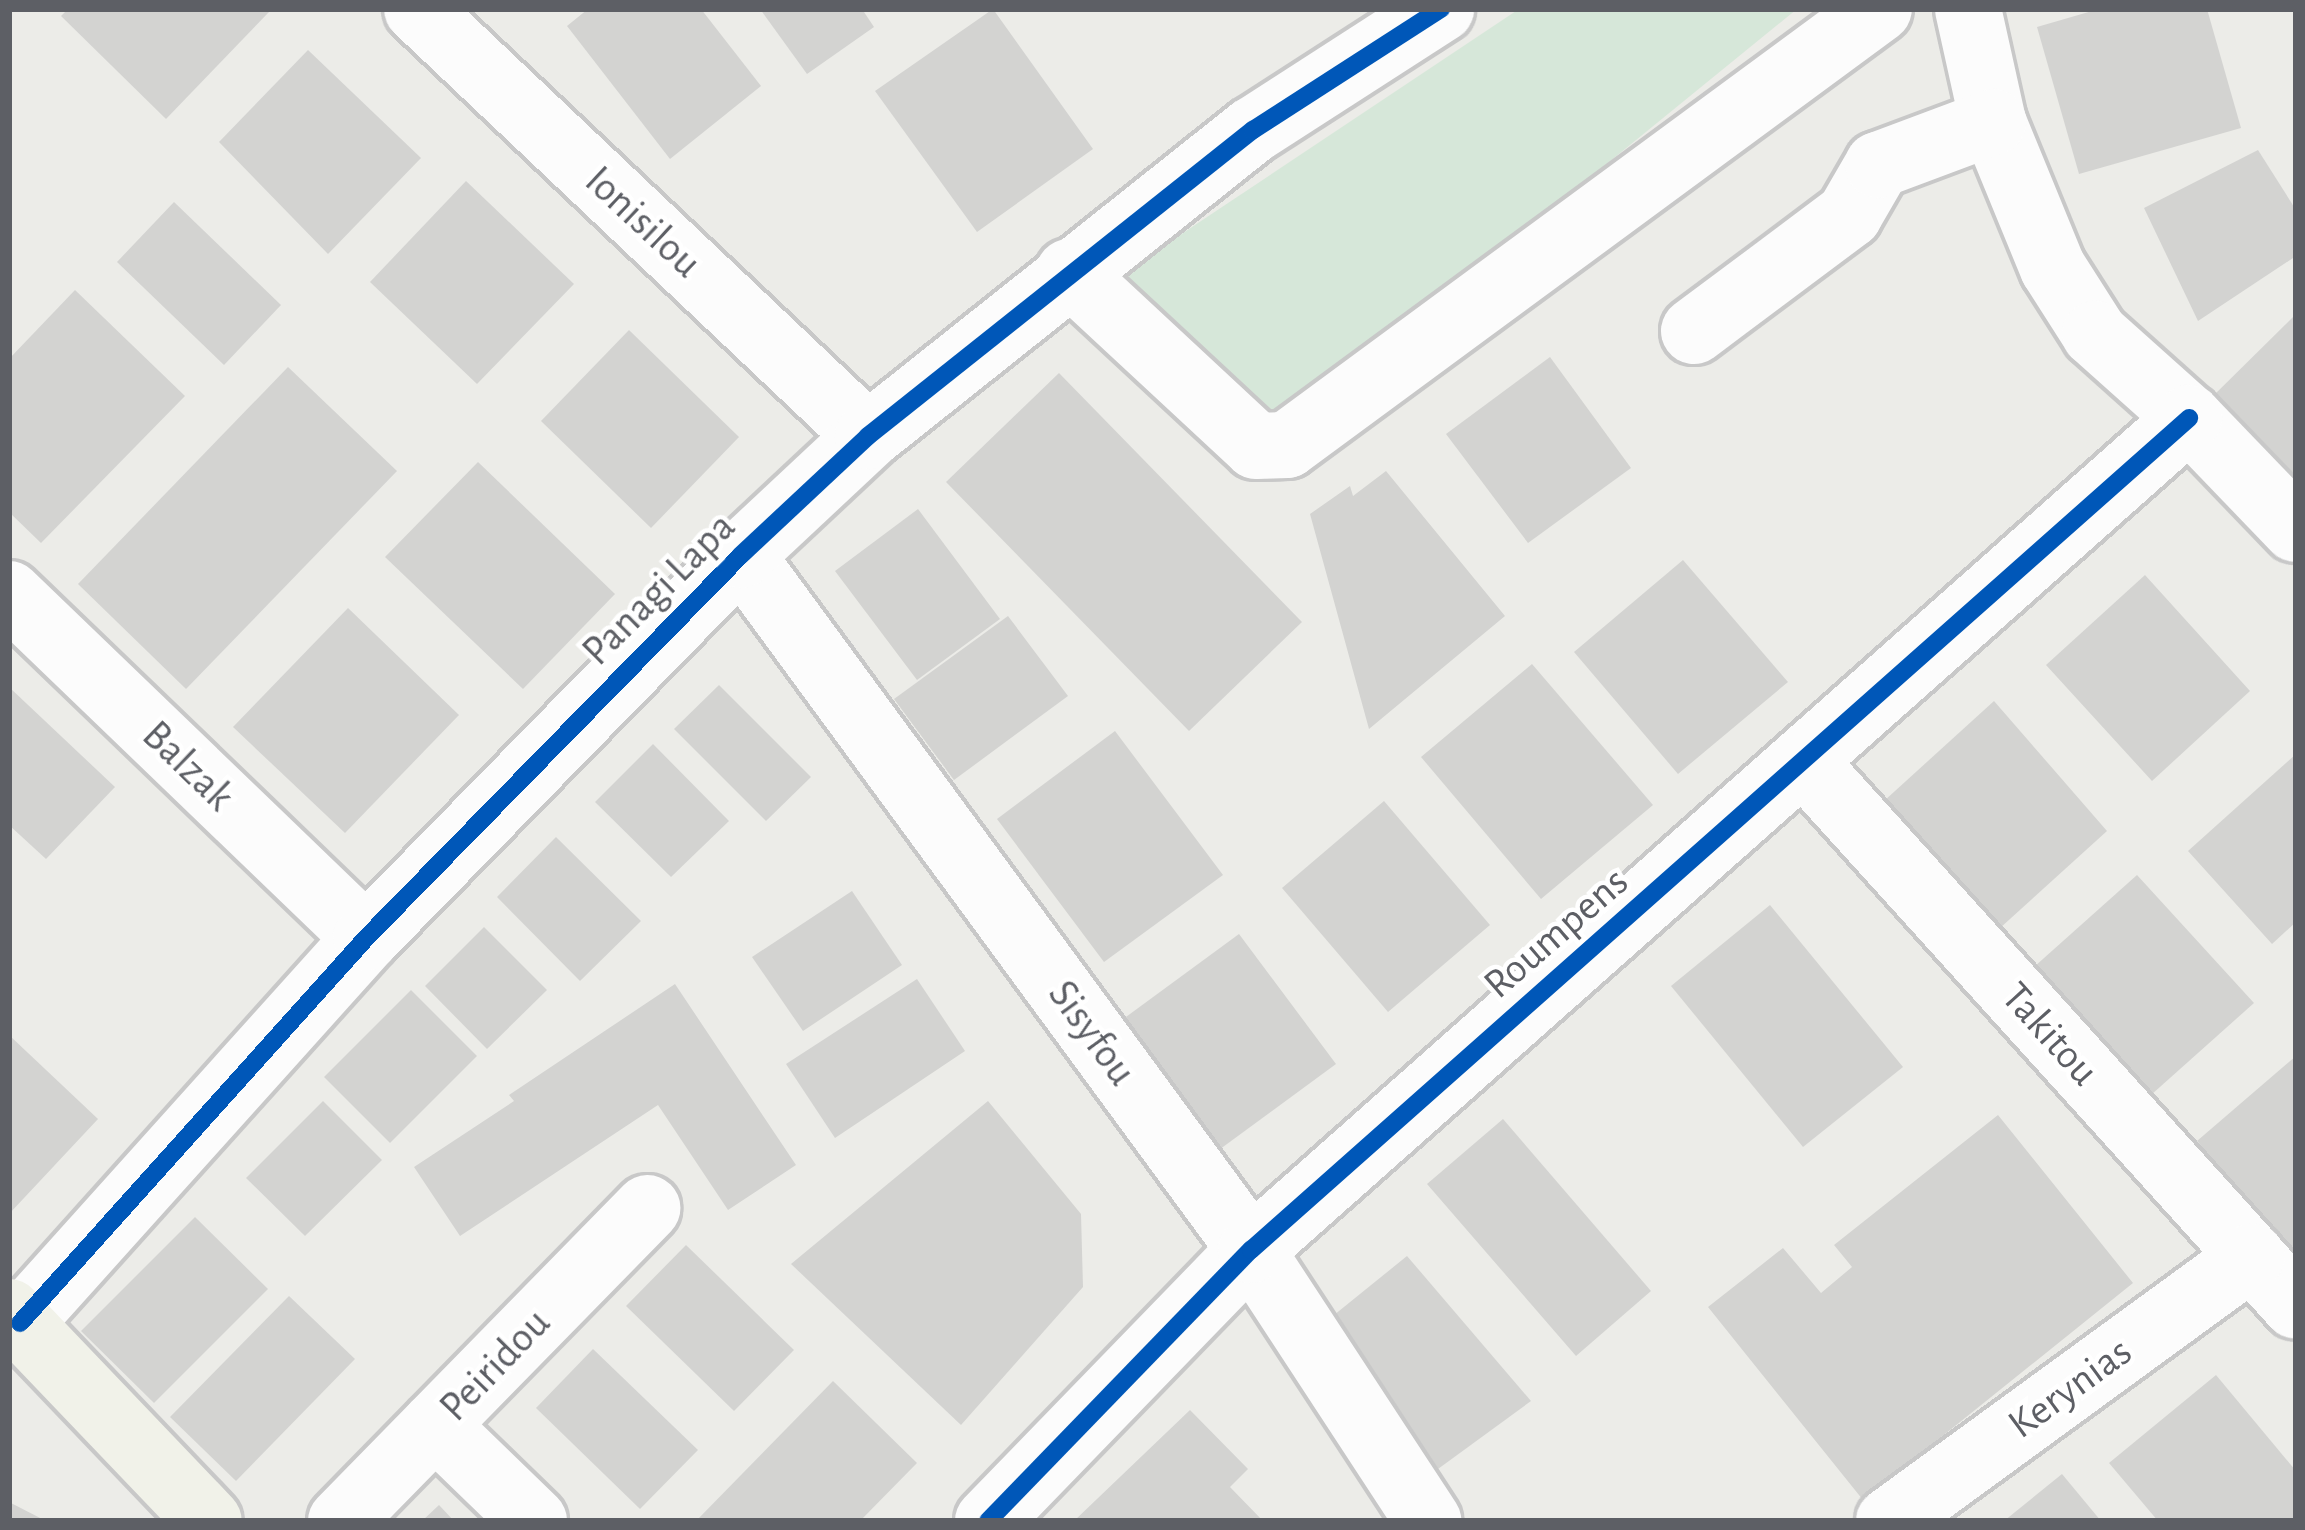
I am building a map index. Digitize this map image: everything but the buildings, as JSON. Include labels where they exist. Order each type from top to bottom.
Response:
[{"type":"main road","points":[[15,1317],[208,1521]]},
{"type":"street","name":"Panagi Lapa","points":[[15,1317],[366,938],[741,555],[868,436],[1253,130],[1441,9]]},
{"type":"street","points":[[1069,272],[1256,446],[1287,445],[1879,9]]},
{"type":"street","points":[[1968,9],[1993,122],[2053,268],[2095,334],[2189,418],[2296,529]]},
{"type":"street","name":"Ionisilou","points":[[441,16],[868,436]]},
{"type":"street","points":[[1694,331],[1849,215],[1879,165],[1993,122]]},
{"type":"street","name":"Roumpens","points":[[988,1521],[1251,1250],[1804,762],[1897,672],[2189,418]]},
{"type":"street","name":"Sisyfou","points":[[741,555],[1251,1250],[1428,1521]]},
{"type":"street","name":"Balzak","points":[[9,594],[366,938]]},
{"type":"street","name":"Takitou","points":[[1804,762],[2296,1306]]},
{"type":"street","name":"Peiridou","points":[[341,1521],[648,1208]]},
{"type":"street","name":"Kerynias","points":[[1889,1521],[2252,1256]]},
{"type":"street","points":[[435,1425],[534,1521]]},
{"type":"green space","points":[[1519,9],[1797,9],[1302,412],[1265,417],[1200,378],[1123,273]]},
{"type":"cycle path","points":[[20,1323],[366,938],[741,555],[868,436],[1253,130],[1441,9]]},
{"type":"cycle path","points":[[988,1521],[1251,1250],[2189,418]]}]
